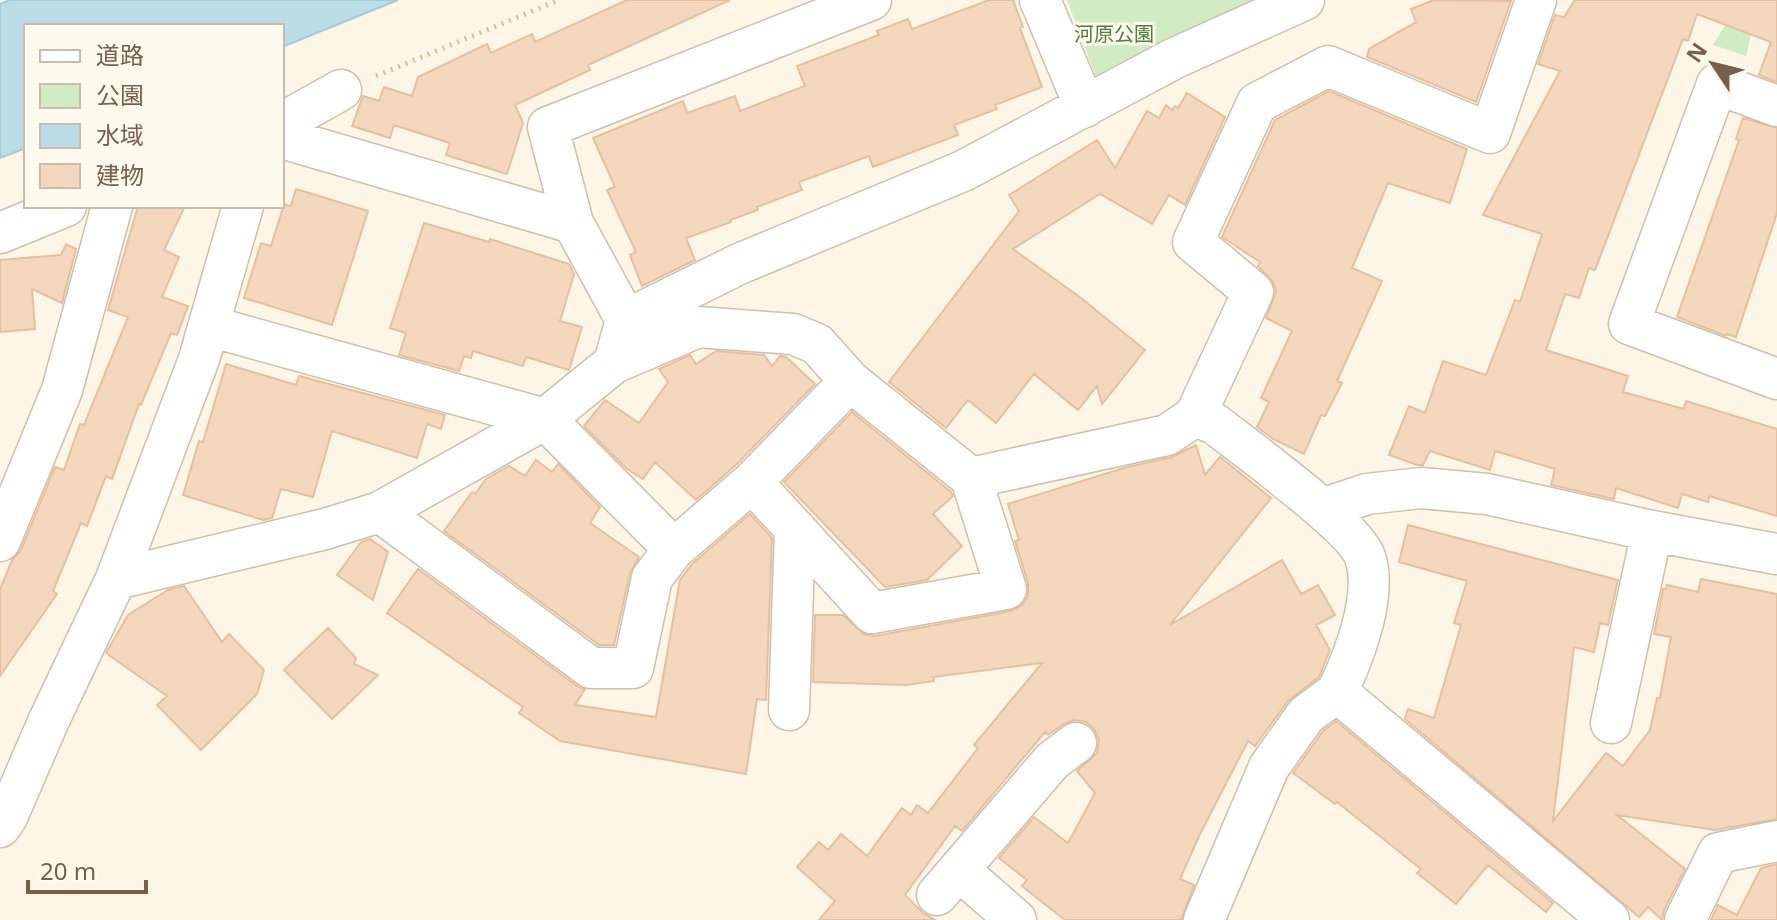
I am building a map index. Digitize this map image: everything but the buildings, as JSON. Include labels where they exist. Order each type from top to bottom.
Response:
[{"type":"street","points":[[614,363],[626,320],[573,223],[548,127],[871,0]]},
{"type":"street","points":[[1040,0],[1085,107]]},
{"type":"street","points":[[626,320],[739,264],[963,171],[1175,58],[1304,0]]},
{"type":"street","points":[[971,478],[1167,435],[1195,416],[1253,292],[1193,242],[1257,103],[1328,66],[1490,133],[1536,0]]},
{"type":"street","points":[[1777,106],[1717,84],[1629,324],[1777,379]]},
{"type":"street","points":[[284,122],[341,90]]},
{"type":"street","points":[[284,139],[573,223]]},
{"type":"street","points":[[0,233],[61,208]]},
{"type":"street","points":[[0,541],[62,390],[111,208]]},
{"type":"street","points":[[0,827],[116,579],[209,326],[242,208]]},
{"type":"street","points":[[209,326],[545,419],[674,549]]},
{"type":"street","points":[[116,579],[325,529],[380,512],[545,419],[614,363],[698,327],[793,334],[817,344],[850,381],[971,478],[1006,589],[872,613],[752,482]]},
{"type":"street","points":[[380,512],[591,668],[633,668],[652,578],[674,549],[752,482],[850,381]]},
{"type":"street","points":[[1195,416],[1215,424],[1322,509],[1364,554],[1368,576],[1367,600],[1349,668],[1337,692],[1306,715],[1269,767],[1204,920]]},
{"type":"street","points":[[1322,509],[1367,494],[1421,488],[1487,494],[1652,531],[1777,554]]},
{"type":"street","points":[[789,710],[795,529]]},
{"type":"street","points":[[1611,723],[1652,531]]},
{"type":"street","points":[[1337,692],[1609,920]]},
{"type":"street","points":[[1016,920],[948,882],[1052,761],[1076,743]]},
{"type":"street","points":[[1685,920],[1718,853],[1777,841]]},
{"type":"path","points":[[341,90],[559,0]]},
{"type":"green space","name":"河原公園","points":[[1067,0],[1260,0],[1096,77]]},
{"type":"green space","points":[[1759,0],[1746,56],[1713,45],[1734,11]]},
{"type":"water","points":[[9,0],[398,0],[284,46],[284,24],[24,24],[24,149],[0,158],[0,4]]}]
